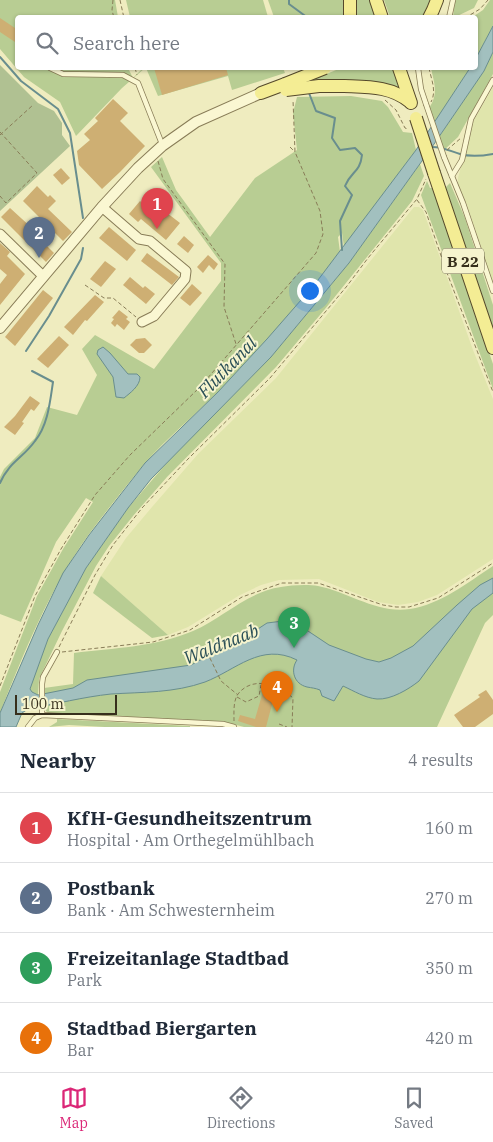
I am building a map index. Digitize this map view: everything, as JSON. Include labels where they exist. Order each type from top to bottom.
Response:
[{"type":"main road","points":[[350,0],[350,15]]},
{"type":"main road","points":[[376,0],[381,15]]},
{"type":"main road","points":[[431,15],[437,0]]},
{"type":"main road","points":[[288,89],[321,70]]},
{"type":"main road","name":"B 22","points":[[400,70],[416,118],[430,175],[493,348]]},
{"type":"main road","points":[[261,93],[319,86],[372,87],[392,90],[410,102]]},
{"type":"street","points":[[0,328],[102,207],[138,168],[162,146],[196,122],[261,93]]},
{"type":"street","points":[[102,207],[139,239],[150,241],[186,271],[185,279],[154,316],[142,322]]},
{"type":"street","points":[[0,234],[43,276]]},
{"type":"lane","points":[[449,15],[453,0]]},
{"type":"lane","points":[[54,70],[63,74],[123,76],[138,83],[162,146]]},
{"type":"lane","points":[[418,70],[426,104],[493,291]]},
{"type":"lane","points":[[452,176],[462,160],[472,119],[493,80]]},
{"type":"lane","points":[[42,715],[43,677],[57,652]]},
{"type":"lane","points":[[28,727],[35,718],[42,715],[223,724],[234,727]]},
{"type":"path","points":[[113,0],[113,15]]},
{"type":"path","points":[[120,0],[123,15]]},
{"type":"path","points":[[470,15],[480,9],[488,0]]},
{"type":"path","points":[[135,70],[138,83]]},
{"type":"path","points":[[429,70],[434,96]]},
{"type":"path","points":[[0,686],[35,596],[61,549],[95,495],[130,455],[199,388],[316,253],[323,234],[320,211],[295,152],[288,89]]},
{"type":"path","points":[[383,99],[396,110],[405,128]]},
{"type":"path","points":[[0,196],[6,202],[37,173],[0,133],[33,105]]},
{"type":"path","points":[[290,147],[295,152]]},
{"type":"path","points":[[158,158],[163,180],[225,264],[224,306],[236,344]]},
{"type":"path","points":[[57,652],[96,575],[114,545],[142,508],[182,465],[270,378],[417,199],[430,175]]},
{"type":"path","points":[[417,199],[426,212],[447,273],[493,392]]},
{"type":"path","points":[[85,285],[104,298],[112,298],[142,322]]},
{"type":"path","points":[[57,652],[153,642],[190,630],[242,597],[282,582],[318,582],[383,605],[409,607],[438,598],[493,563]]},
{"type":"path","points":[[207,652],[220,681],[246,702],[259,696],[261,684]]},
{"type":"path","points":[[234,727],[234,703],[237,696],[247,686],[261,684],[280,687],[293,698],[292,727]]},
{"type":"path","points":[[279,724],[287,727]]},
{"type":"green space","points":[[0,0],[115,0],[118,15],[15,15],[15,66],[0,49]]},
{"type":"green space","points":[[126,0],[263,0],[267,15],[130,15]]},
{"type":"green space","points":[[268,0],[346,0],[346,15],[273,15]]},
{"type":"green space","points":[[354,0],[370,0],[375,15],[353,15]]},
{"type":"green space","points":[[384,0],[432,0],[425,15],[389,15]]},
{"type":"green space","points":[[455,0],[478,0],[474,8],[459,15],[453,15]]},
{"type":"green space","points":[[490,0],[493,0],[493,26],[478,54],[478,15],[476,15],[483,10]]},
{"type":"green space","points":[[493,52],[493,74],[458,137],[443,151],[439,137],[484,71]]},
{"type":"green space","points":[[0,65],[38,103],[54,111],[62,123],[62,135],[70,146],[0,211]]},
{"type":"green space","points":[[18,70],[129,70],[133,78],[143,70],[122,88],[76,136],[60,102],[24,77]]},
{"type":"green space","points":[[147,70],[284,70],[285,73],[232,90],[228,76],[158,96]]},
{"type":"green space","points":[[336,70],[394,70],[399,87],[398,89],[302,84]]},
{"type":"green space","points":[[431,70],[469,70],[434,123],[429,108],[434,98]]},
{"type":"green space","points":[[493,87],[493,283],[467,205],[458,185],[458,178],[473,122]]},
{"type":"green space","points":[[351,96],[382,101],[388,107],[403,132],[412,133],[416,150],[344,247],[342,233],[338,237],[340,252],[297,306],[209,401],[145,463],[89,534],[50,598],[28,644],[0,713],[0,692],[37,596],[63,549],[93,502],[86,498],[56,542],[21,622],[0,614],[0,477],[4,469],[35,438],[47,407],[77,415],[97,375],[82,349],[95,335],[154,369],[221,281],[221,263],[151,167],[162,157],[176,190],[210,237],[255,178],[297,150],[293,113],[297,97]]},
{"type":"green space","points":[[420,164],[424,176],[412,201],[325,309],[276,367],[167,477],[109,546],[96,566],[39,679],[38,695],[32,692],[30,689],[32,681],[48,639],[86,568],[128,508],[171,458],[271,357],[349,263]]},
{"type":"green space","points":[[427,181],[438,204],[493,364],[493,389],[421,195]]},
{"type":"green space","points":[[450,183],[465,218],[493,305],[493,333],[444,189]]},
{"type":"green space","points":[[414,207],[419,207],[423,210],[473,350],[493,399],[493,559],[437,595],[418,602],[398,605],[378,602],[319,579],[279,580],[261,585],[240,595],[188,627],[168,635],[101,576],[126,538],[152,507],[198,454],[276,378]]},
{"type":"green space","points":[[493,566],[493,615],[485,623],[437,727],[244,727],[225,722],[48,713],[44,709],[44,688],[73,684],[74,653],[149,644],[179,636],[204,626],[246,600],[269,590],[290,586],[314,585],[375,606],[398,610],[410,609],[443,598]]},
{"type":"green space","points":[[101,576],[168,635],[152,638],[93,593]]},
{"type":"green space","points":[[57,719],[190,727],[69,725],[49,727],[57,722]]},
{"type":"water","points":[[493,26],[493,52],[484,71],[349,263],[271,357],[151,479],[86,568],[48,639],[30,689],[38,695],[73,688],[87,680],[191,665],[219,650],[232,646],[267,623],[283,621],[299,625],[329,645],[379,662],[413,646],[480,585],[493,578],[493,593],[472,609],[419,681],[388,698],[377,699],[368,697],[343,686],[334,701],[322,696],[320,690],[307,687],[296,680],[294,668],[297,660],[284,655],[272,654],[249,660],[216,677],[193,686],[158,691],[101,695],[28,709],[22,713],[16,727],[0,727],[0,713],[38,625],[63,573],[89,535],[145,463],[218,392],[315,284],[416,150],[469,70],[478,70],[478,54]]},
{"type":"water","points":[[103,347],[128,374],[137,374],[140,377],[137,386],[124,398],[116,397],[113,377],[97,354],[98,350]]},
{"type":"building","points":[[0,18],[15,28],[15,42],[0,32]]},
{"type":"building","points":[[155,70],[227,70],[228,75],[162,95]]},
{"type":"building","points":[[113,99],[128,113],[120,121],[145,146],[102,189],[79,165],[77,151],[90,140],[84,134],[98,121],[95,118]]},
{"type":"building","points":[[61,168],[70,178],[62,185],[53,175]]},
{"type":"building","points":[[37,186],[48,197],[50,195],[56,201],[48,209],[72,232],[63,241],[23,201]]},
{"type":"building","points":[[140,201],[153,212],[158,206],[180,223],[166,240],[141,219],[138,222],[129,214]]},
{"type":"building","points":[[10,208],[44,239],[42,241],[54,253],[46,262],[1,217]]},
{"type":"building","points":[[109,227],[136,250],[127,261],[99,238]]},
{"type":"building","points":[[184,236],[194,245],[188,253],[177,244]]},
{"type":"building","points":[[0,243],[10,252],[7,256],[25,274],[0,305],[0,284],[7,275],[0,269]]},
{"type":"building","points":[[147,253],[179,277],[172,285],[141,261]]},
{"type":"building","points":[[208,255],[218,264],[214,270],[209,265],[203,273],[197,267]]},
{"type":"building","points":[[105,261],[116,269],[101,287],[90,279]]},
{"type":"building","points":[[130,277],[143,288],[145,286],[155,294],[146,304],[123,285]]},
{"type":"building","points":[[192,284],[202,293],[190,306],[180,298]]},
{"type":"building","points":[[43,290],[53,298],[15,346],[5,337]]},
{"type":"building","points":[[95,295],[104,302],[87,321],[85,320],[73,335],[64,327]]},
{"type":"building","points":[[119,310],[128,317],[126,319],[130,322],[124,330],[117,324],[115,327],[111,323],[114,319],[112,318]]},
{"type":"building","points":[[59,336],[69,345],[48,368],[37,359]]},
{"type":"building","points":[[145,338],[152,345],[144,353],[139,353],[130,345],[136,339]]},
{"type":"building","points":[[30,396],[40,403],[34,411],[31,409],[15,435],[4,427]]},
{"type":"building","points":[[268,690],[273,692],[274,697],[266,727],[256,727],[238,721],[240,715],[255,719],[262,695]]},
{"type":"building","points":[[486,690],[493,700],[493,714],[475,727],[463,727],[454,715],[480,697],[478,695]]},
{"type":"waterway","points":[[289,0],[289,4],[304,15]]},
{"type":"waterway","points":[[0,57],[21,81],[58,109],[70,133],[83,218]]},
{"type":"waterway","points":[[309,93],[316,111],[335,118],[332,138],[340,150],[355,148],[362,155],[357,169],[345,186],[352,195],[340,221],[342,250]]},
{"type":"waterway","points":[[432,147],[443,148],[468,156],[493,154]]},
{"type":"waterway","points":[[26,351],[49,316],[81,259],[83,248]]},
{"type":"waterway","points":[[0,483],[12,465],[35,441],[46,421],[53,382],[32,371]]},
{"type":"place","name":"KfH-Gesundheitszentrum","points":[[157,229]]},
{"type":"place","name":"Postbank","points":[[39,258]]},
{"type":"place","name":"Freizeitanlage Stadtbad","points":[[294,648]]},
{"type":"place","name":"Stadtbad Biergarten","points":[[277,712]]},
{"type":"water label","name":"Flutkanal","points":[[227,367]]},
{"type":"water label","name":"Waldnaab","points":[[221,644]]}]
